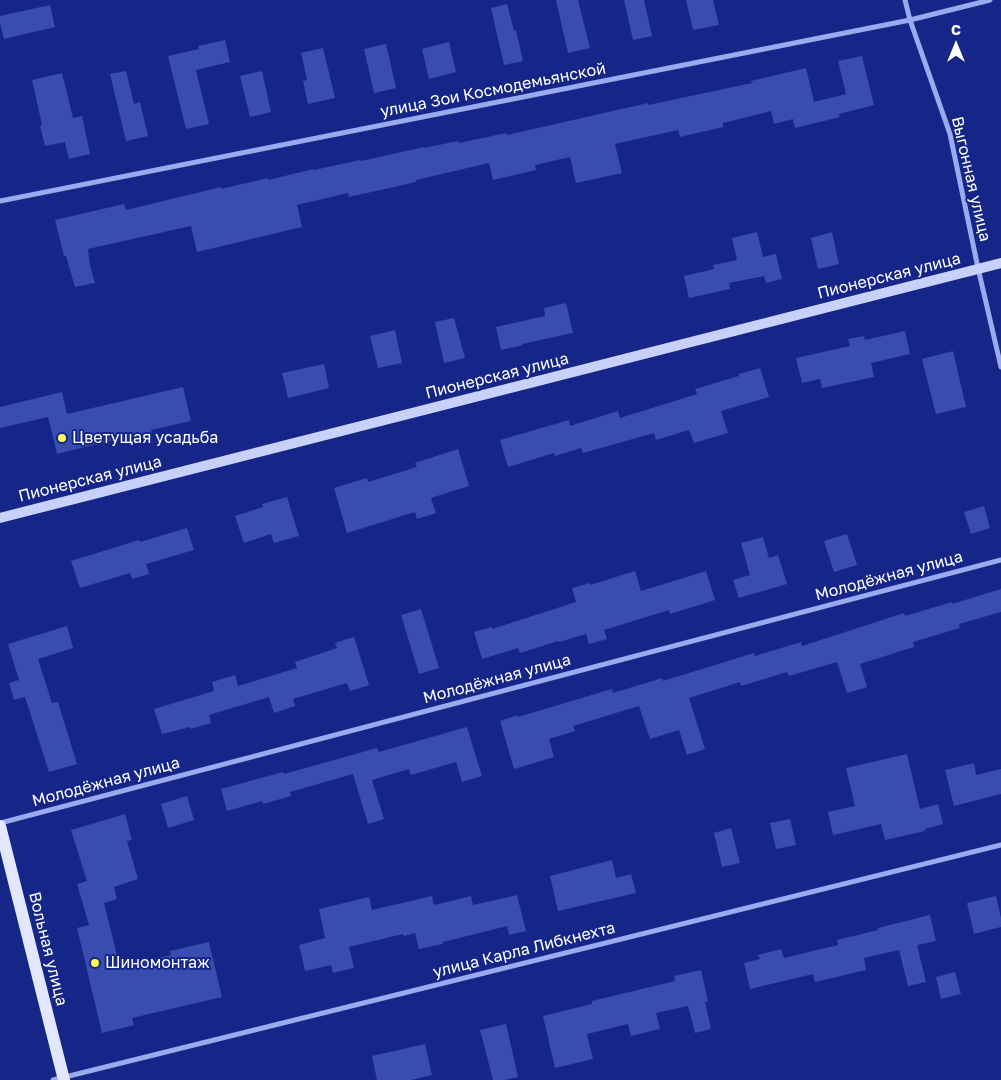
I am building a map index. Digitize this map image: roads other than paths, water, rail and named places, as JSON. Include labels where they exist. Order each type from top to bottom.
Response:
[{"type":"main road","name":"Вольная улица","points":[[0,824],[60,1079]]},
{"type":"street","name":"Выгонная улица","points":[[905,0],[910,20],[950,134],[1001,367]]},
{"type":"street","name":"улица Зои Космодемьянской","points":[[0,201],[910,20],[990,0]]},
{"type":"street","name":"Пионерская улица","points":[[0,518],[1001,263]]},
{"type":"street","name":"Молодёжная улица","points":[[0,824],[1001,560]]},
{"type":"street","name":"улица Карла Либкнехта","points":[[60,1079],[1001,844]]},
{"type":"place","name":"Цветущая усадьба","points":[[62,438]]},
{"type":"place","name":"Шиномонтаж","points":[[95,963]]}]
